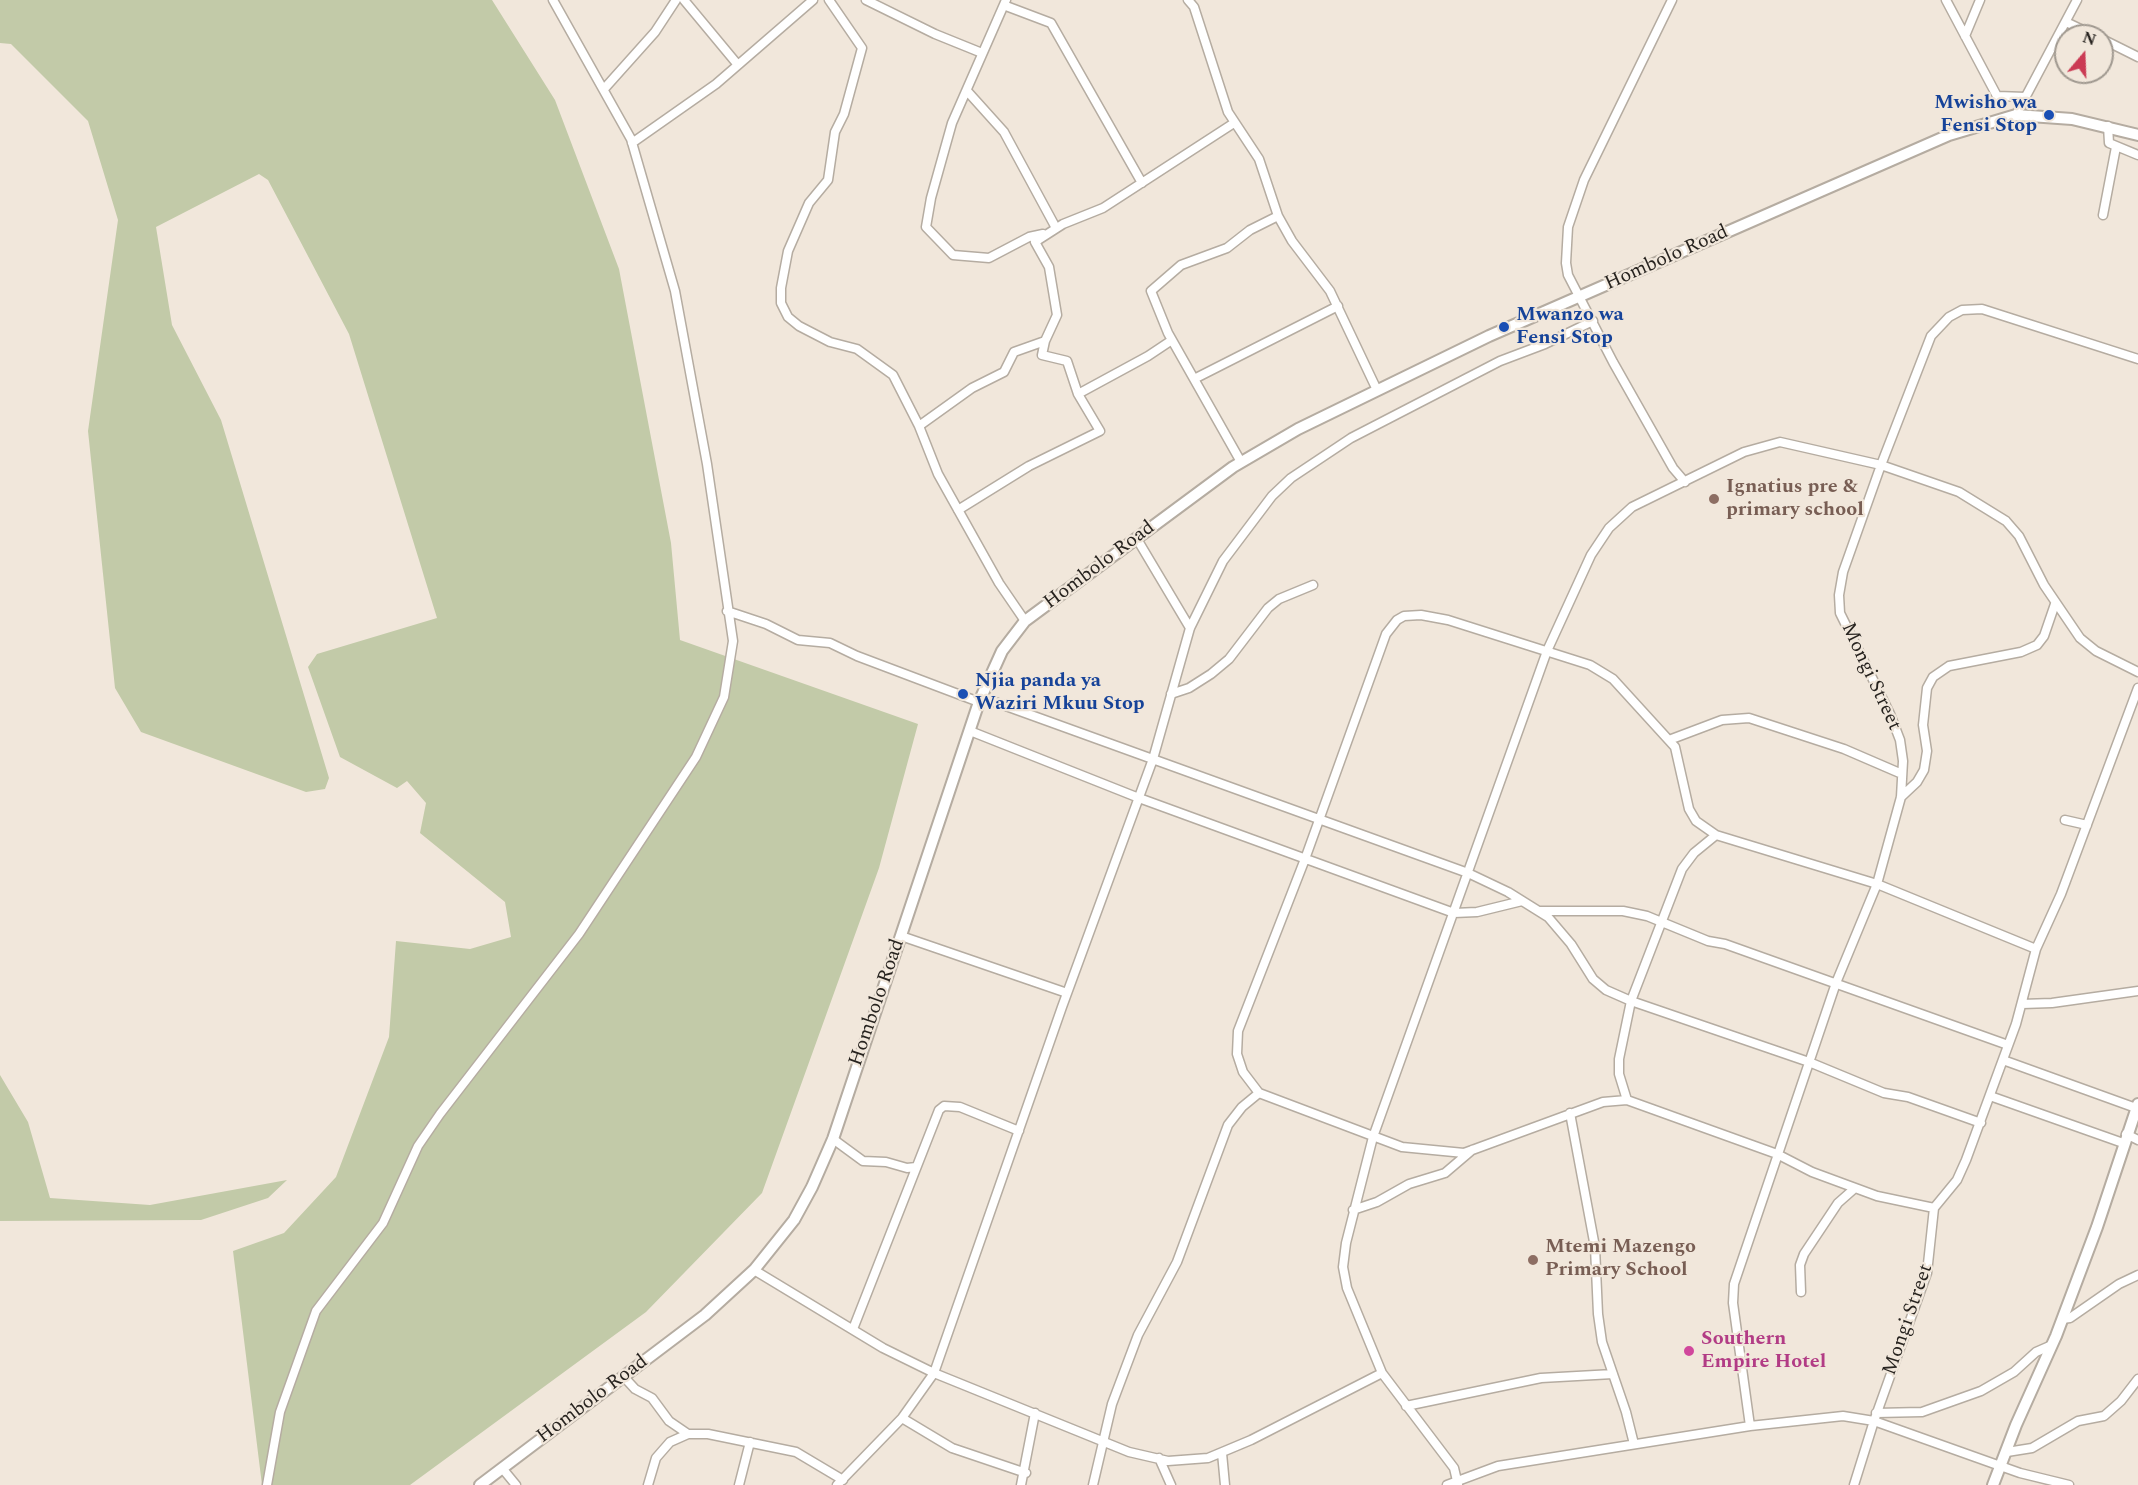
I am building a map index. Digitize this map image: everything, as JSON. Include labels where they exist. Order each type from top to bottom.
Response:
[{"type":"street","points":[[267,1485],[280,1412],[316,1311],[383,1223],[418,1146],[492,1044],[579,934],[696,757],[724,697],[733,641],[707,464],[675,291],[632,143],[553,0]]},
{"type":"street","points":[[604,89],[655,32],[676,0]]},
{"type":"street","points":[[684,0],[738,65]]},
{"type":"street","points":[[632,143],[691,103],[813,0]]},
{"type":"street","points":[[829,0],[862,48],[844,114],[834,135],[828,180],[809,203],[788,251],[781,288],[782,303],[788,317],[799,326],[830,342],[857,349],[883,365],[893,375],[919,426],[938,474],[999,583],[1025,621]]},
{"type":"street","points":[[866,0],[935,34],[982,53]]},
{"type":"street","points":[[1188,0],[1194,8],[1214,71],[1234,123],[1259,159],[1278,216],[1292,241],[1330,291],[1377,390]]},
{"type":"street","points":[[1672,0],[1584,180],[1568,227],[1566,263],[1568,275],[1618,371],[1673,468],[1684,482]]},
{"type":"street","points":[[1946,0],[1997,96],[2026,97]]},
{"type":"street","points":[[1965,36],[1980,0]]},
{"type":"street","points":[[2016,115],[2077,0]]},
{"type":"street","points":[[1142,183],[1051,23],[1006,3],[982,53],[968,92],[952,123],[931,198],[926,227],[953,255],[989,258],[1029,237],[1043,234],[1103,208],[1142,183],[1234,123]]},
{"type":"street","points":[[2066,22],[2070,24]]},
{"type":"street","points":[[2114,45],[2138,57]]},
{"type":"street","points":[[968,92],[1004,132],[1056,228]]},
{"type":"street","name":"Hombolo Road","points":[[480,1485],[705,1315],[754,1270],[794,1220],[833,1139],[980,700],[1002,651],[1025,621],[1241,462],[1298,429],[1489,336],[1949,135],[2016,115],[2072,118],[2138,135]]},
{"type":"street","points":[[2108,126],[2107,139],[2116,147],[2138,155]]},
{"type":"street","points":[[2103,214],[2116,147]]},
{"type":"street","points":[[1241,462],[1172,340],[1151,291],[1181,265],[1227,248],[1250,230],[1278,216]]},
{"type":"street","points":[[958,510],[1029,466],[1100,431],[1078,394],[1067,361],[1042,354],[1045,340],[1057,315],[1049,267],[1035,244],[1043,234]]},
{"type":"street","points":[[1194,379],[1338,306]]},
{"type":"street","name":"Mongi Street","points":[[1750,1426],[1733,1303],[1734,1284],[1836,983],[1877,884],[1901,796],[1900,740],[1890,714],[1840,613],[1839,595],[1843,572],[1881,465],[1931,336],[1949,317],[1962,310],[1982,309],[2138,359]]},
{"type":"street","points":[[648,1485],[656,1458],[670,1442],[688,1434],[708,1434],[796,1452],[840,1482],[902,1418],[934,1373],[1067,993],[1153,759],[1190,628],[1223,561],[1261,508],[1292,478],[1352,438],[1500,361],[1545,344],[1593,321]]},
{"type":"street","points":[[919,426],[972,388],[1004,372],[1014,352],[1045,340]]},
{"type":"street","points":[[1078,394],[1172,340]]},
{"type":"street","points":[[1458,1482],[1454,1468],[1382,1372],[1361,1325],[1344,1276],[1344,1254],[1353,1210],[1373,1137],[1547,651],[1591,555],[1609,528],[1632,507],[1744,452],[1779,442],[1881,465],[1959,492],[2006,521],[2019,536],[2055,604],[2080,638],[2096,651],[2138,672]]},
{"type":"street","points":[[1137,539],[1190,628]]},
{"type":"street","points":[[1171,694],[1189,688],[1211,675],[1229,659],[1268,608],[1279,599],[1313,585]]},
{"type":"street","points":[[1901,796],[1917,782],[1924,770],[1927,752],[1923,725],[1927,688],[1933,677],[1949,666],[2021,652],[2037,645],[2044,636],[2055,604]]},
{"type":"street","points":[[727,611],[766,624],[798,640],[830,643],[857,656],[1153,759],[1468,873],[1522,901],[1558,926],[1593,979],[1606,990],[1631,1001],[1809,1062],[1884,1093],[1908,1097],[1981,1123]]},
{"type":"street","points":[[2036,949],[1877,884],[1716,835],[1696,821],[1689,809],[1679,757],[1669,740],[1613,679],[1590,665],[1448,620],[1421,615],[1404,616],[1396,620],[1386,634],[1305,859],[1238,1031],[1237,1054],[1243,1072],[1258,1093],[1402,1147],[1464,1153],[1603,1102],[1627,1100],[1777,1155],[1812,1172],[1855,1188],[1903,1203],[1934,1208],[1961,1172],[1981,1123],[2022,1005],[2036,949],[2061,894],[2138,688]]},
{"type":"street","points":[[1669,740],[1722,720],[1749,718],[1844,749],[1902,774]]},
{"type":"street","points":[[970,731],[1139,798],[1454,913],[1477,912],[1522,901]]},
{"type":"street","points":[[2065,820],[2087,825]]},
{"type":"street","points":[[1627,1100],[1619,1074],[1619,1059],[1631,1001],[1682,869],[1694,853],[1716,835]]},
{"type":"street","points":[[1537,911],[1623,911],[1661,920],[1699,938],[1725,944],[2008,1045]]},
{"type":"street","points":[[901,936],[1067,993]]},
{"type":"street","points":[[2022,1005],[2138,992]]},
{"type":"street","points":[[1993,1485],[2052,1345],[2097,1227],[2137,1106],[2003,1060]]},
{"type":"street","points":[[1093,1485],[1112,1404],[1138,1335],[1177,1262],[1223,1136],[1235,1115],[1258,1093]]},
{"type":"street","points":[[1990,1096],[2125,1139],[2138,1140]]},
{"type":"street","points":[[853,1329],[933,1121],[944,1106],[970,1110],[1019,1131]]},
{"type":"street","points":[[1570,1113],[1595,1247],[1598,1314],[1602,1342],[1634,1444]]},
{"type":"street","points":[[833,1139],[862,1161],[886,1162],[907,1168],[916,1167]]},
{"type":"street","points":[[1353,1210],[1377,1202],[1409,1184],[1445,1173],[1458,1165],[1472,1150]]},
{"type":"street","points":[[1801,1292],[1799,1267],[1804,1254],[1838,1203],[1855,1188]]},
{"type":"street","name":"Mongi Street","points":[[1854,1485],[1875,1417],[1927,1273],[1934,1208]]},
{"type":"street","points":[[754,1270],[883,1348],[934,1373],[1129,1452],[1168,1461],[1208,1458],[1222,1453],[1382,1372]]},
{"type":"street","points":[[2062,1319],[2070,1318],[2119,1284],[2138,1275]]},
{"type":"street","points":[[1447,1485],[1498,1466],[1750,1426],[1830,1416],[1875,1417],[1922,1412],[1982,1391],[2014,1372],[2036,1352],[2052,1345]]},
{"type":"street","points":[[1406,1406],[1541,1378],[1613,1374]]},
{"type":"street","points":[[624,1377],[635,1389],[652,1398],[669,1421],[688,1434]]},
{"type":"street","points":[[2007,1452],[2032,1448],[2078,1421],[2104,1416],[2138,1381]]},
{"type":"street","points":[[1022,1485],[1026,1473],[1035,1413]]},
{"type":"street","points":[[1875,1417],[2001,1466],[2069,1485]]},
{"type":"street","points":[[902,1418],[952,1448],[1026,1473]]},
{"type":"street","points":[[739,1485],[750,1442]]},
{"type":"street","points":[[1222,1453],[1225,1485]]},
{"type":"street","points":[[1159,1458],[1171,1485]]},
{"type":"street","points":[[502,1468],[516,1485]]},
{"type":"green space","points":[[0,0],[492,0],[555,100],[619,269],[671,543],[680,640],[918,724],[879,868],[762,1193],[646,1312],[410,1485],[262,1485],[233,1251],[284,1233],[336,1177],[389,1037],[396,941],[470,949],[511,937],[505,902],[420,833],[426,803],[407,781],[397,788],[340,757],[308,667],[317,654],[437,618],[349,334],[268,180],[259,174],[156,227],[172,325],[221,420],[329,778],[325,789],[306,792],[141,732],[115,688],[88,431],[118,220],[88,121],[11,44],[0,43]]},
{"type":"green space","points":[[0,1075],[28,1122],[50,1198],[150,1205],[287,1180],[268,1198],[201,1220],[0,1221]]},
{"type":"place","name":"Mwisho wa Fensi Stop","points":[[2049,115]]},
{"type":"place","name":"Mwanzo wa Fensi Stop","points":[[1504,327]]},
{"type":"place","name":"Ignatius pre & primary school","points":[[1714,499]]},
{"type":"place","name":"Njia panda ya Waziri Mkuu Stop","points":[[963,694]]},
{"type":"place","name":"Mtemi Mazengo Primary School","points":[[1533,1260]]},
{"type":"place","name":"Southern Empire Hotel","points":[[1689,1351]]}]
